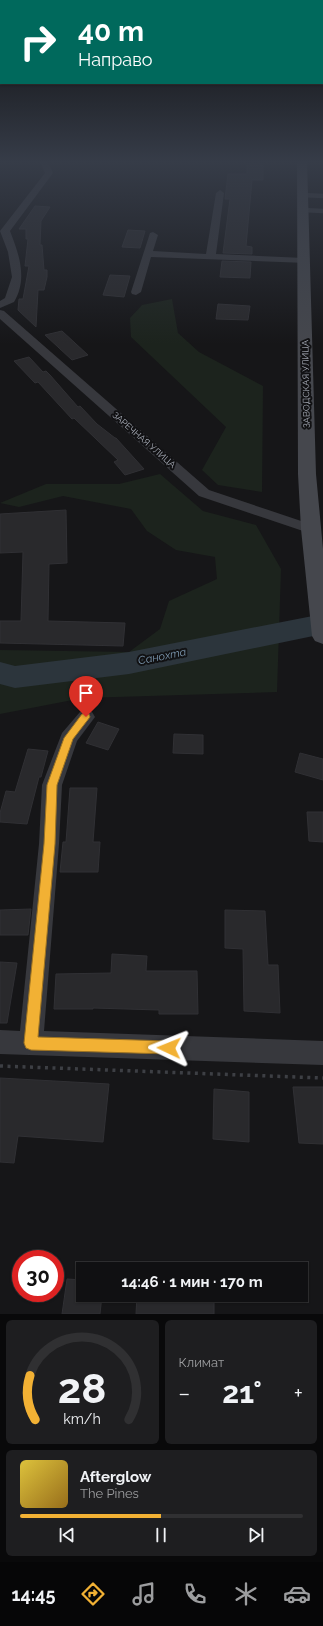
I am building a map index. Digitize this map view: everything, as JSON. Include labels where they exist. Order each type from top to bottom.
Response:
[{"type":"main road","name":"ЗАВОДСКАЯ УЛИЦА","points":[[303,221],[307,474],[310,529],[323,636]]},
{"type":"street","points":[[0,305],[10,300],[17,277],[13,252],[5,231],[12,221]]},
{"type":"street","points":[[211,256],[216,221]]},
{"type":"street","points":[[136,292],[153,235]]},
{"type":"street","points":[[0,253],[13,252]]},
{"type":"street","points":[[147,254],[304,261]]},
{"type":"street","name":"ЗАРЕЧНАЯ УЛИЦА","points":[[0,313],[204,493],[310,529]]},
{"type":"street","points":[[31,1043],[49,844],[52,785],[69,738],[86,717]]},
{"type":"street","points":[[0,1042],[323,1053]]},
{"type":"path","points":[[0,1066],[323,1078]]},
{"type":"shaded area","points":[[172,299],[178,333],[199,352],[263,386],[262,492],[218,485],[202,470],[226,427],[131,337],[130,318],[142,305]]},
{"type":"shaded area","points":[[160,474],[203,511],[256,525],[281,569],[277,692],[83,698],[0,714],[0,650],[129,652],[160,629],[169,601],[217,579],[215,557],[176,550],[147,531],[131,509],[63,496],[19,507],[0,503],[46,484],[119,484]]},
{"type":"building","points":[[24,221],[41,221],[40,245],[42,245],[44,270],[47,270],[47,277],[44,290],[38,290],[36,327],[18,310],[19,299],[23,299],[29,266],[25,266],[28,239],[26,239],[26,229],[19,229]]},
{"type":"building","points":[[227,221],[248,221],[246,246],[252,247],[252,254],[223,253]]},
{"type":"building","points":[[128,230],[145,231],[140,248],[122,247]]},
{"type":"building","points":[[222,261],[251,262],[250,278],[220,277]]},
{"type":"building","points":[[110,275],[130,276],[124,297],[103,295]]},
{"type":"building","points":[[218,304],[250,306],[248,320],[216,319]]},
{"type":"building","points":[[62,331],[88,355],[72,360],[45,335]]},
{"type":"building","points":[[29,357],[43,372],[46,371],[50,375],[78,407],[80,406],[97,424],[116,438],[144,469],[125,475],[114,462],[118,460],[74,418],[72,419],[38,382],[35,383],[14,361]]},
{"type":"building","points":[[66,510],[67,563],[49,564],[48,621],[125,623],[123,646],[0,643],[0,621],[21,621],[23,552],[0,553],[0,514]]},
{"type":"building","points":[[98,722],[119,729],[108,750],[86,743]]},
{"type":"building","points":[[174,734],[203,735],[203,754],[173,753]]},
{"type":"building","points":[[28,749],[48,751],[41,777],[39,777],[27,824],[0,822],[0,813],[6,791],[15,792]]},
{"type":"building","points":[[300,753],[323,759],[323,780],[295,772]]},
{"type":"building","points":[[70,788],[97,788],[93,842],[100,842],[98,872],[60,872],[63,842],[66,842]]},
{"type":"building","points":[[307,812],[323,812],[323,842],[309,841]]},
{"type":"building","points":[[31,909],[28,935],[0,935],[0,910]]},
{"type":"building","points":[[225,910],[265,911],[268,965],[278,965],[280,1013],[244,1011],[243,949],[225,948]]},
{"type":"building","points":[[112,954],[147,956],[146,971],[197,971],[198,1014],[159,1014],[159,1010],[93,1008],[54,1009],[56,974],[111,973]]},
{"type":"building","points":[[0,962],[17,963],[7,1023],[0,1023]]},
{"type":"building","points":[[0,1078],[109,1084],[103,1142],[18,1136],[14,1163],[0,1162]]},
{"type":"building","points":[[293,1087],[323,1087],[323,1144],[299,1143]]},
{"type":"building","points":[[214,1089],[249,1092],[249,1142],[213,1139]]},
{"type":"building","points":[[67,1279],[76,1280],[76,1302],[101,1302],[100,1314],[62,1314]]},
{"type":"building","points":[[137,1302],[214,1302],[214,1314],[136,1314]]},
{"type":"waterway","name":"Санохта","points":[[0,673],[15,677],[129,663],[323,624]]},
{"type":"route","points":[[86,717],[69,738],[52,785],[49,844],[31,1043],[169,1048]]}]
